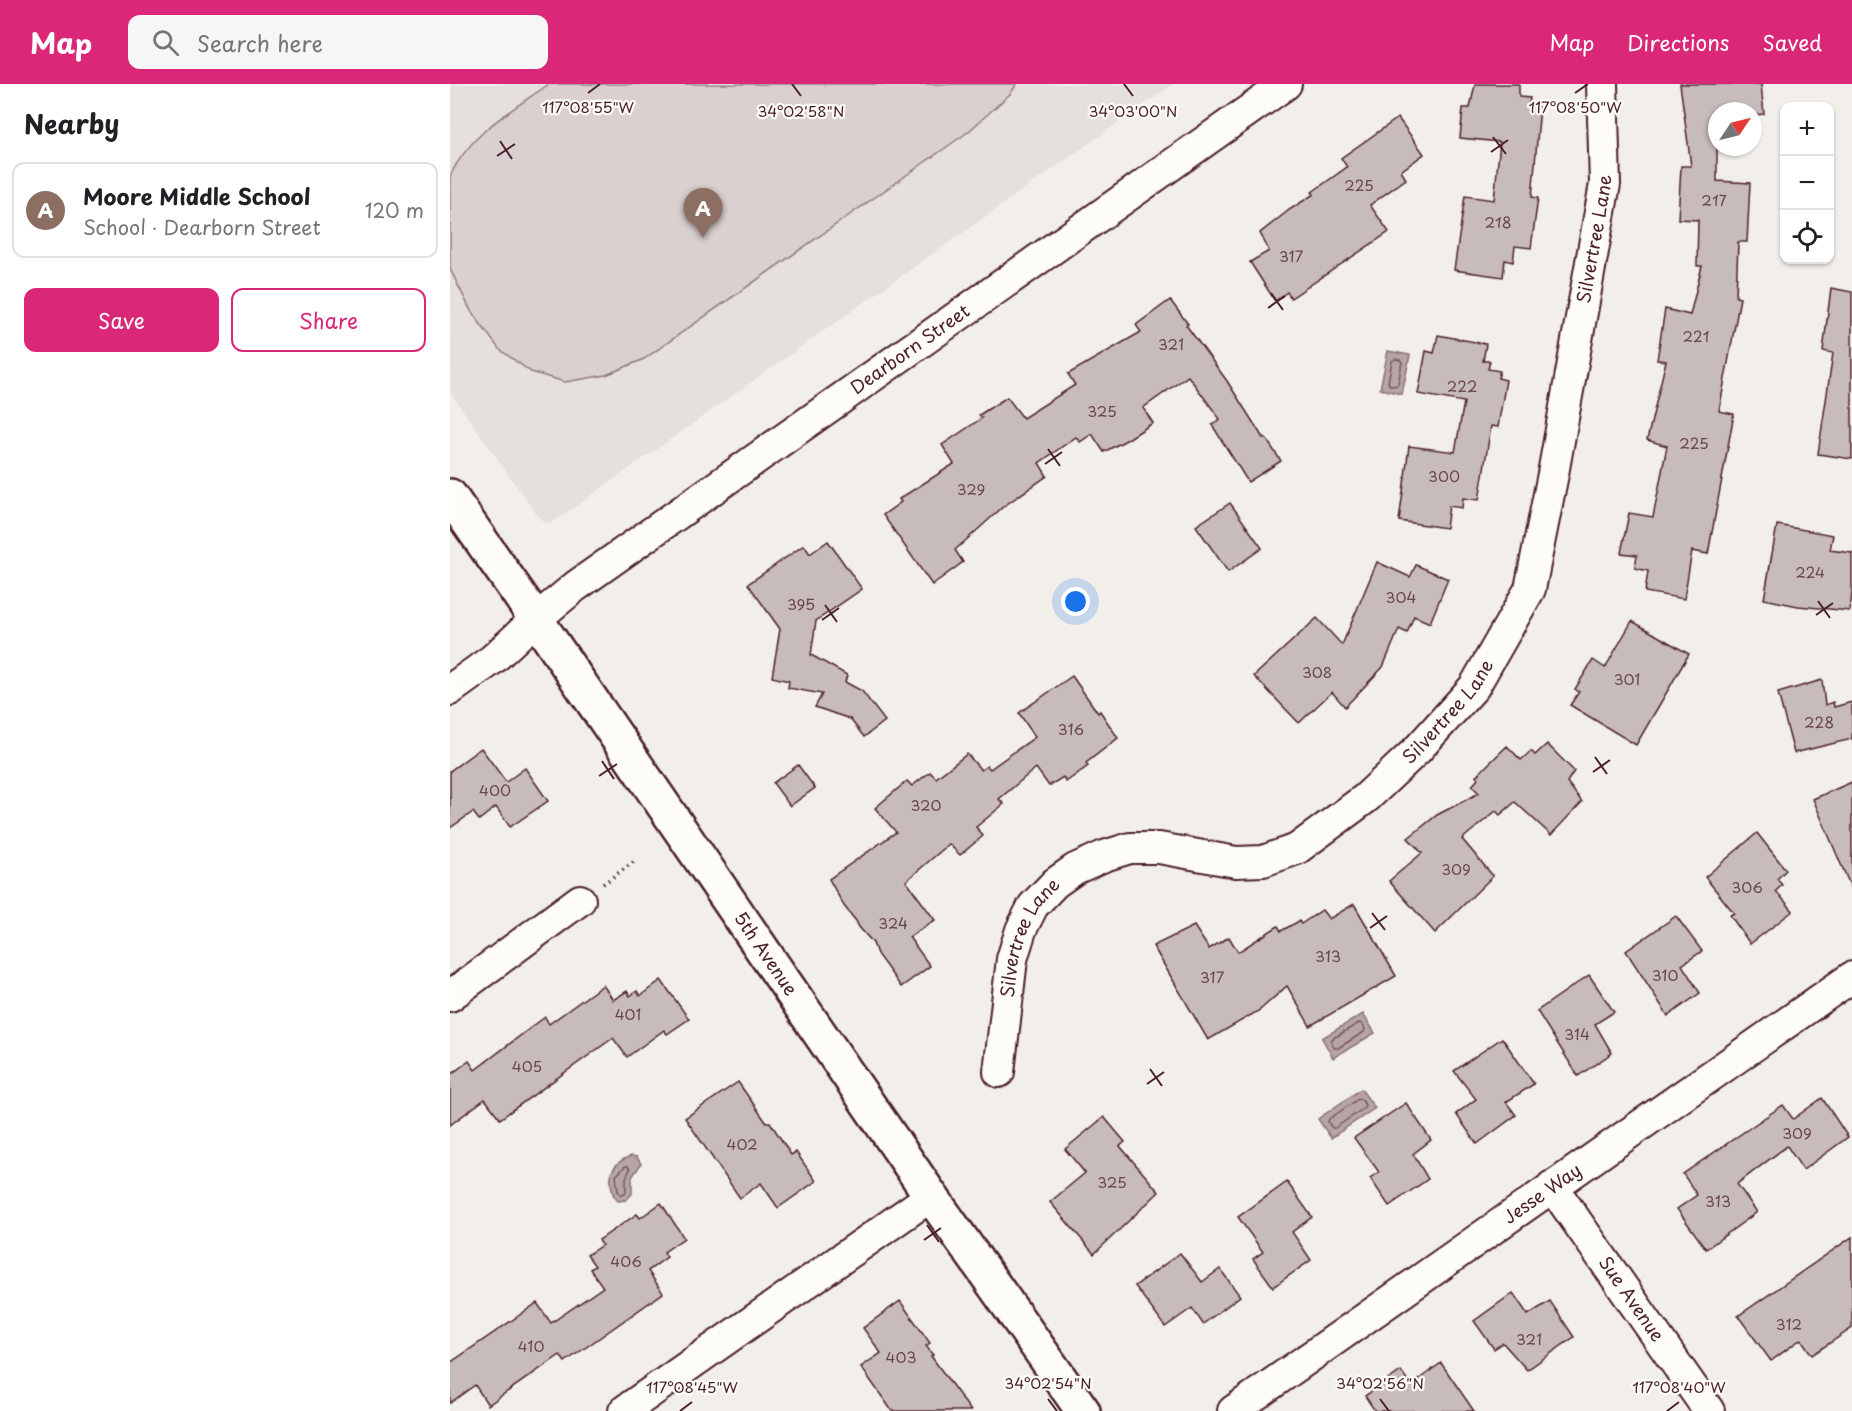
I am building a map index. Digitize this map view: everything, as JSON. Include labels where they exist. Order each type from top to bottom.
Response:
[{"type":"main road","name":"5th Avenue","points":[[450,496],[931,1196],[1083,1411]]},
{"type":"street","name":"Dearborn Street","points":[[450,690],[493,659],[576,586],[1286,84]]},
{"type":"street","name":"Silvertree Lane","points":[[999,1072],[1012,958],[1021,930],[1033,906],[1055,883],[1075,869],[1104,856],[1130,848],[1159,848],[1236,862],[1263,861],[1297,849],[1366,798],[1417,750],[1474,687],[1530,589],[1558,452],[1605,184],[1602,84]]},
{"type":"street","points":[[450,996],[580,900]]},
{"type":"street","name":"Jesse Way","points":[[1233,1411],[1852,977]]},
{"type":"street","name":"Sue Avenue","points":[[1552,1186],[1709,1411]]},
{"type":"street","points":[[624,1411],[931,1196]]},
{"type":"path","points":[[580,900],[636,861]]},
{"type":"shaded area","points":[[450,84],[1173,84],[555,521],[546,523],[537,515],[450,392]]},
{"type":"shaded area","points":[[549,84],[1017,84],[1010,94],[968,132],[644,359],[606,375],[565,382],[531,372],[499,349],[471,311],[450,269],[450,176],[469,147],[481,135],[507,113]]},
{"type":"water","points":[[1388,351],[1410,355],[1402,394],[1380,389]]},
{"type":"water","points":[[1363,1014],[1375,1033],[1333,1058],[1322,1038]]},
{"type":"water","points":[[1361,1089],[1375,1108],[1331,1138],[1318,1119]]},
{"type":"water","points":[[631,1156],[637,1157],[641,1164],[632,1177],[632,1194],[626,1200],[618,1201],[611,1184],[611,1174],[618,1163]]},
{"type":"building","points":[[1475,84],[1519,84],[1519,97],[1530,98],[1529,106],[1540,107],[1532,197],[1538,198],[1531,248],[1515,246],[1513,262],[1505,260],[1503,277],[1454,270],[1465,196],[1494,200],[1500,142],[1460,138],[1463,108],[1470,108]]},
{"type":"building","points":[[1680,84],[1761,84],[1764,114],[1762,114],[1762,102],[1708,102],[1708,156],[1717,156],[1717,181],[1750,183],[1747,242],[1738,242],[1736,297],[1740,298],[1719,411],[1734,414],[1708,554],[1692,551],[1684,599],[1645,592],[1648,571],[1635,568],[1637,555],[1621,553],[1629,513],[1653,517],[1667,446],[1647,440],[1666,361],[1657,360],[1665,309],[1690,315],[1702,266],[1697,266],[1698,220],[1678,219],[1681,166],[1691,166]]},
{"type":"building","points":[[1398,118],[1424,154],[1401,171],[1406,179],[1370,205],[1389,232],[1291,298],[1287,292],[1275,301],[1250,262],[1269,251],[1260,233],[1347,167],[1341,158]]},
{"type":"building","points":[[1831,288],[1852,292],[1852,459],[1818,454],[1833,353],[1823,351]]},
{"type":"building","points":[[1170,300],[1281,461],[1248,482],[1212,425],[1220,419],[1188,376],[1143,408],[1153,423],[1128,439],[1104,452],[1092,434],[1080,442],[1076,437],[1039,463],[1047,476],[1004,506],[955,550],[963,562],[932,585],[883,515],[901,502],[899,499],[954,464],[942,445],[982,418],[979,415],[1007,397],[1023,418],[1075,385],[1068,374],[1141,332],[1136,325]]},
{"type":"building","points":[[1438,335],[1486,344],[1483,361],[1490,361],[1488,369],[1500,371],[1498,378],[1506,380],[1498,427],[1491,426],[1479,500],[1463,498],[1462,508],[1449,506],[1446,528],[1399,521],[1409,446],[1455,452],[1464,402],[1418,394],[1426,351],[1434,353]]},
{"type":"building","points":[[1230,503],[1262,548],[1228,572],[1196,526]]},
{"type":"building","points":[[1777,525],[1833,535],[1830,550],[1852,553],[1850,611],[1798,606],[1764,599]]},
{"type":"building","points":[[828,541],[862,589],[816,621],[811,655],[847,675],[845,682],[862,691],[885,721],[864,737],[850,719],[815,707],[822,694],[788,688],[789,681],[772,677],[780,629],[748,584],[804,545],[810,554]]},
{"type":"building","points":[[1377,562],[1410,577],[1416,565],[1448,579],[1430,623],[1414,616],[1407,633],[1399,629],[1383,667],[1345,707],[1332,692],[1299,723],[1254,676],[1317,618],[1342,645]]},
{"type":"building","points":[[1632,621],[1689,654],[1636,745],[1570,705],[1579,692],[1575,689],[1593,660],[1605,668]]},
{"type":"building","points":[[1072,676],[1118,738],[1086,763],[1088,766],[1066,782],[1063,777],[1049,786],[1036,768],[999,799],[1004,804],[976,827],[983,836],[960,855],[949,844],[906,881],[935,920],[909,937],[930,966],[901,987],[877,954],[873,943],[844,906],[829,879],[896,832],[875,808],[907,781],[912,786],[930,772],[936,778],[967,754],[981,770],[987,766],[990,769],[1035,737],[1019,713]]},
{"type":"building","points":[[1822,680],[1825,705],[1833,702],[1834,707],[1852,702],[1852,739],[1794,753],[1778,693]]},
{"type":"building","points":[[1547,744],[1574,771],[1567,782],[1582,802],[1551,835],[1515,802],[1500,815],[1496,811],[1462,839],[1493,876],[1435,933],[1389,881],[1422,853],[1408,838],[1437,815],[1479,793],[1472,786],[1478,779],[1476,776],[1507,746],[1521,760],[1531,751],[1535,755]]},
{"type":"building","points":[[481,748],[506,782],[525,768],[548,801],[510,827],[496,807],[479,820],[473,812],[450,828],[450,771]]},
{"type":"building","points":[[798,765],[815,788],[790,806],[773,783]]},
{"type":"building","points":[[1852,782],[1852,890],[1813,799]]},
{"type":"building","points":[[1757,833],[1786,870],[1777,879],[1782,885],[1776,891],[1793,911],[1750,944],[1730,915],[1734,913],[1705,877]]},
{"type":"building","points":[[1354,904],[1396,976],[1310,1026],[1287,986],[1260,1010],[1208,1040],[1153,946],[1194,926],[1209,949],[1229,937],[1238,952],[1278,926],[1281,931],[1299,921],[1301,924],[1322,910],[1329,919]]},
{"type":"building","points":[[1676,916],[1702,951],[1682,965],[1700,993],[1668,1016],[1626,951]]},
{"type":"building","points":[[1589,975],[1614,1012],[1595,1024],[1612,1053],[1578,1076],[1537,1011]]},
{"type":"building","points":[[661,980],[689,1019],[667,1034],[664,1030],[627,1057],[613,1038],[500,1119],[485,1099],[450,1125],[450,1075],[469,1061],[475,1070],[545,1017],[549,1024],[603,985],[613,1000],[627,991],[630,996],[637,991],[640,996]]},
{"type":"building","points":[[1502,1038],[1534,1084],[1506,1102],[1516,1115],[1477,1144],[1456,1114],[1476,1099],[1454,1071]]},
{"type":"building","points":[[738,1082],[766,1122],[770,1122],[791,1155],[796,1152],[816,1181],[778,1208],[761,1183],[740,1198],[685,1118]]},
{"type":"building","points":[[1822,1098],[1848,1137],[1803,1170],[1787,1146],[1737,1184],[1757,1212],[1706,1249],[1677,1209],[1697,1195],[1683,1174],[1783,1105],[1793,1119]]},
{"type":"building","points":[[1406,1103],[1431,1140],[1413,1154],[1428,1179],[1389,1206],[1370,1178],[1379,1172],[1354,1138]]},
{"type":"building","points":[[1104,1117],[1125,1142],[1120,1146],[1159,1192],[1094,1254],[1050,1202],[1085,1173],[1065,1149]]},
{"type":"building","points":[[1287,1182],[1312,1217],[1292,1232],[1311,1260],[1273,1287],[1253,1259],[1263,1252],[1238,1217]]},
{"type":"building","points":[[661,1203],[684,1238],[664,1252],[667,1257],[648,1271],[663,1293],[565,1362],[560,1355],[488,1405],[475,1385],[450,1403],[450,1363],[537,1303],[551,1323],[603,1287],[590,1269],[595,1266],[587,1255],[602,1245],[599,1240],[637,1214],[640,1218]]},
{"type":"building","points":[[1852,1237],[1852,1328],[1812,1355],[1801,1339],[1771,1361],[1738,1316]]},
{"type":"building","points":[[1180,1253],[1202,1282],[1220,1269],[1240,1296],[1203,1324],[1192,1308],[1165,1327],[1135,1286]]},
{"type":"building","points":[[1513,1293],[1528,1315],[1550,1301],[1574,1337],[1527,1370],[1503,1343],[1494,1349],[1474,1321]]},
{"type":"building","points":[[900,1301],[930,1343],[926,1346],[933,1355],[931,1356],[971,1411],[892,1411],[861,1367],[881,1353],[863,1328]]},
{"type":"building","points":[[1441,1363],[1474,1411],[1375,1411],[1365,1396],[1401,1371],[1411,1385]]},
{"type":"place","name":"Moore Middle School","points":[[703,238]]}]
